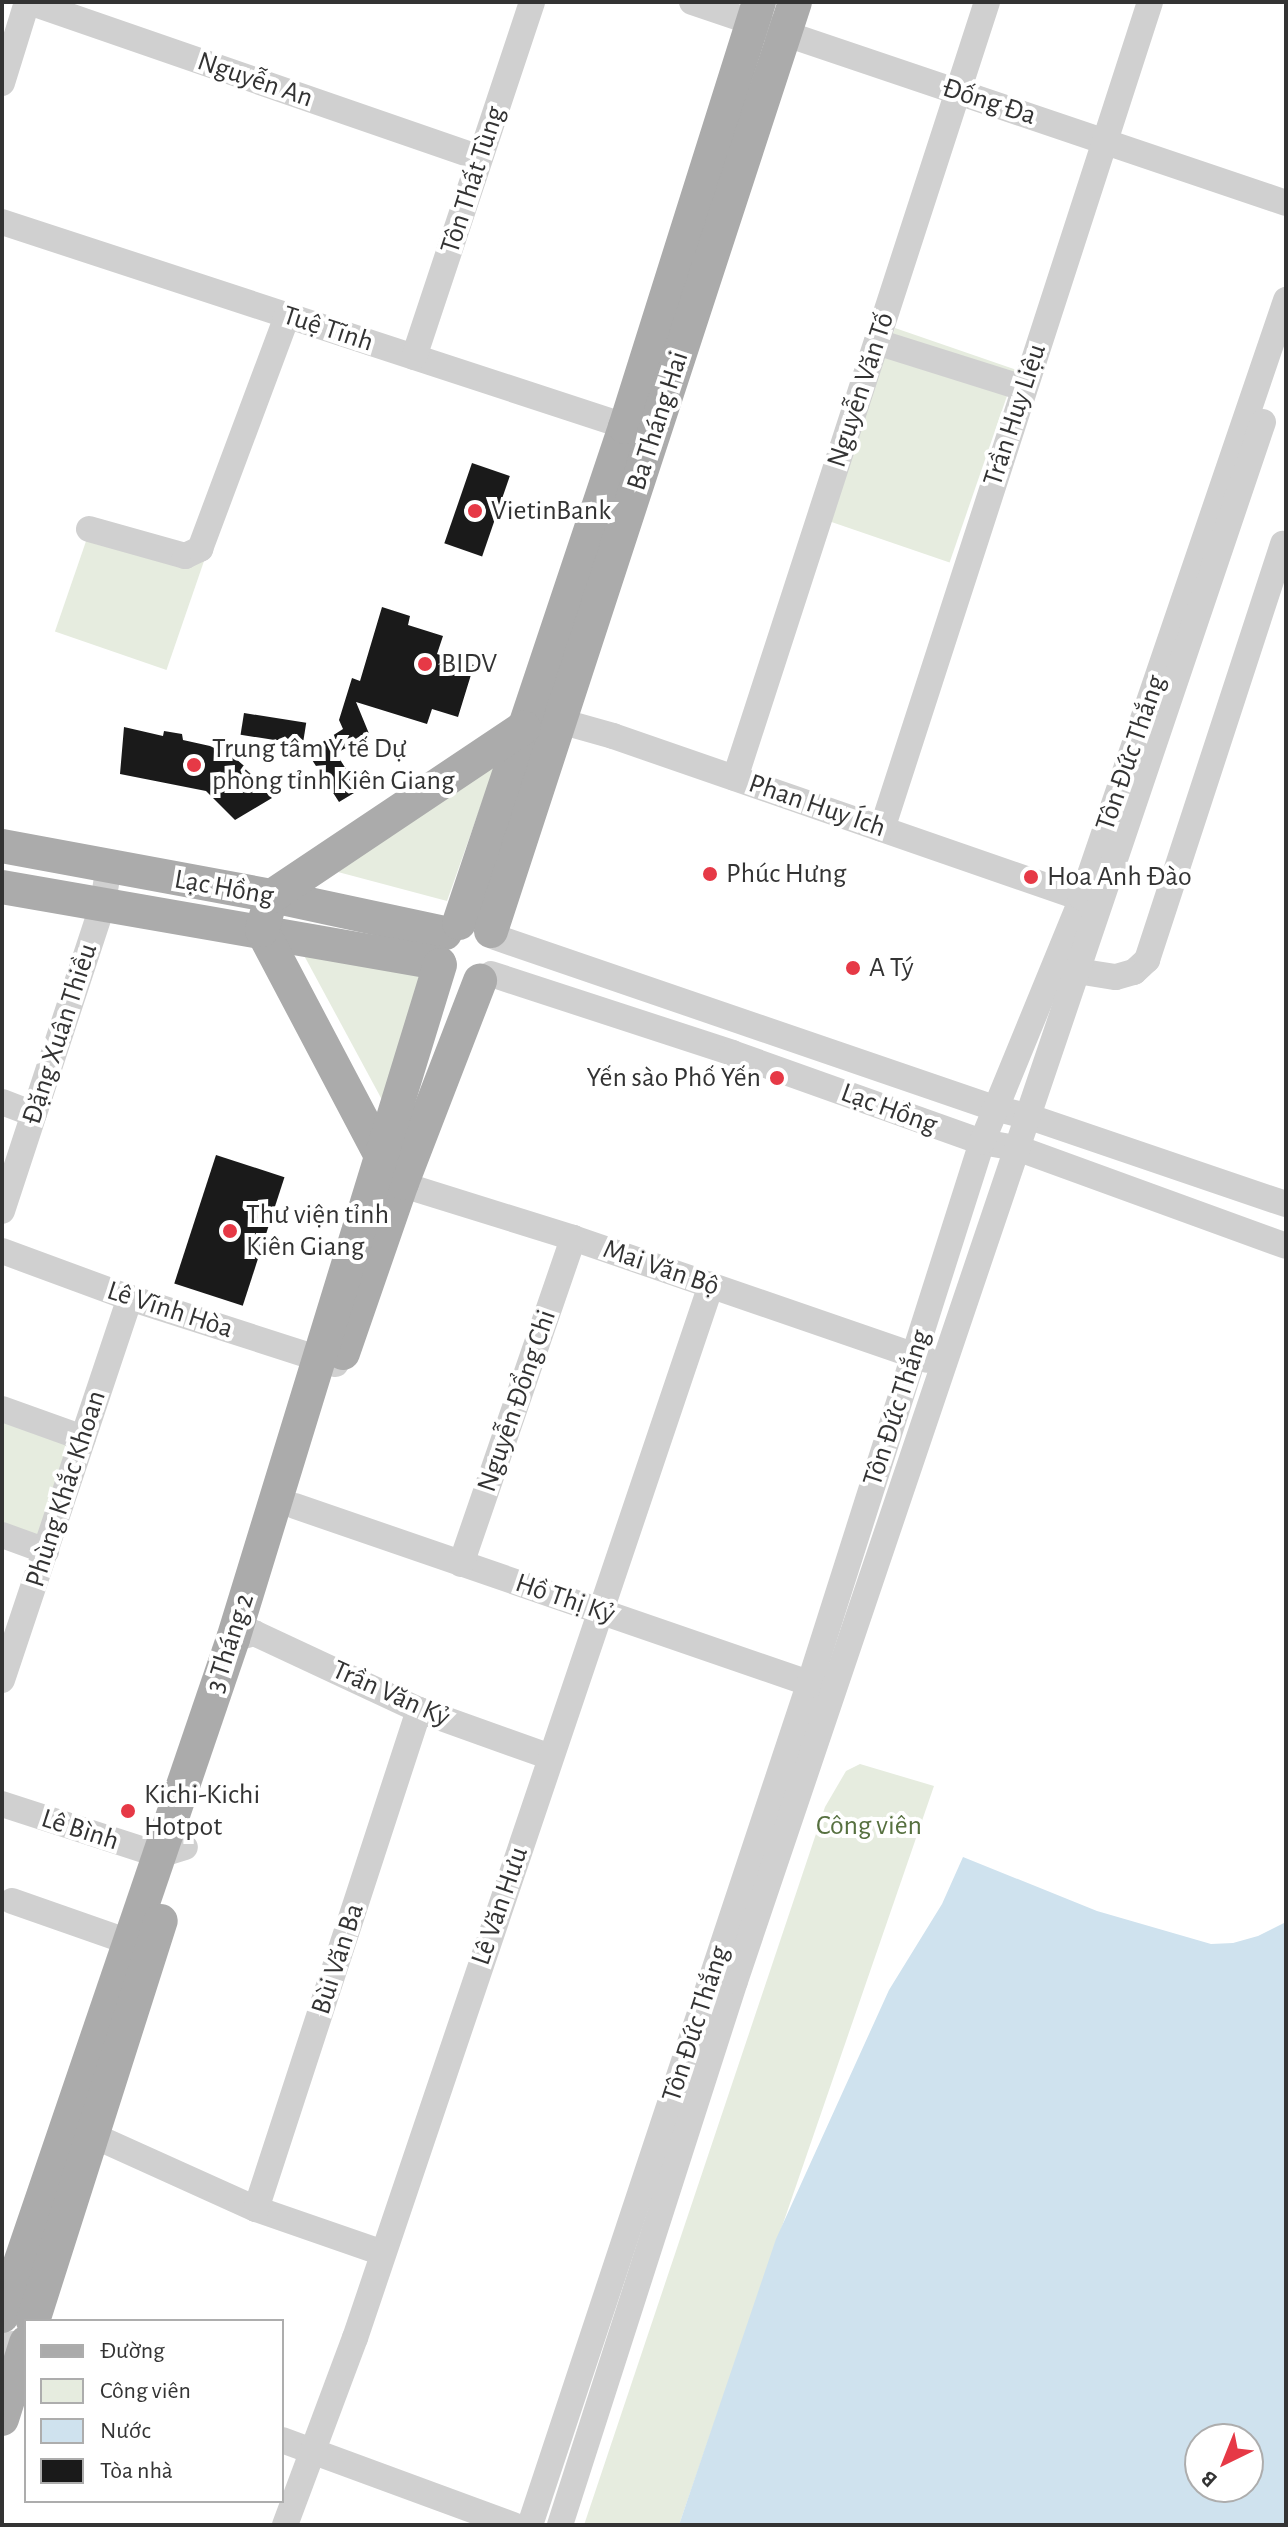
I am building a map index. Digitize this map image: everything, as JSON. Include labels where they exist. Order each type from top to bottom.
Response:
[{"type":"main road","name":"Ba Tháng Hai","points":[[461,942],[639,431],[795,2]]},
{"type":"main road","name":"Ba Tháng Hai","points":[[639,431],[756,12]]},
{"type":"main road","points":[[385,1171],[262,930],[272,896],[539,721]]},
{"type":"main road","name":"Lạc Hồng","points":[[2,846],[272,896],[461,942]]},
{"type":"main road","name":"Lạc Hồng","points":[[2,887],[262,930],[461,942]]},
{"type":"main road","points":[[461,942],[457,981],[486,978]]},
{"type":"main road","name":"3 Tháng 2","points":[[2,2316],[77,2137],[244,1636],[385,1171],[461,942],[499,952],[385,1171]]},
{"type":"main road","name":"3 Tháng 2","points":[[244,1636],[295,1506],[328,1362]]},
{"type":"main road","name":"3 Tháng 2","points":[[33,2319],[77,2137],[129,1942],[172,1851]]},
{"type":"main road","points":[[2,2419],[24,2349]]},
{"type":"street","points":[[2,83],[28,2]]},
{"type":"street","name":"Nguyễn An","points":[[28,2],[480,158]]},
{"type":"street","name":"Tôn Thất Tùng","points":[[414,357],[532,2]]},
{"type":"street","name":"Đống Đa","points":[[692,2],[756,12],[784,35],[1286,203]]},
{"type":"street","name":"Nguyễn Văn Tố","points":[[735,778],[987,2]]},
{"type":"street","name":"Trần Huy Liệu","points":[[882,829],[1150,2]]},
{"type":"street","name":"Tuệ Tĩnh","points":[[2,222],[639,431]]},
{"type":"street","name":"Tôn Đức Thắng","points":[[560,2525],[735,1981],[1077,971],[1092,898],[1286,300]]},
{"type":"street","points":[[89,529],[185,556],[200,549],[287,316]]},
{"type":"street","points":[[877,342],[1023,388]]},
{"type":"street","name":"Tôn Đức Thắng","points":[[530,2525],[809,1685],[982,1142],[994,1108],[1092,898],[1286,354]]},
{"type":"street","points":[[1077,971],[1116,977],[1134,972],[1147,960],[1283,544]]},
{"type":"street","name":"Phan Huy Ích","points":[[539,721],[735,778],[1092,898]]},
{"type":"street","name":"Đặng Xuân Thiều","points":[[2,1211],[103,903],[109,867]]},
{"type":"street","name":"Lạc Hồng","points":[[461,942],[743,1023],[1286,1204]]},
{"type":"street","name":"Lạc Hồng","points":[[486,978],[732,1053],[982,1142],[1017,1148],[1286,1246]]},
{"type":"street","points":[[732,1053],[743,1023]]},
{"type":"street","points":[[2,1102],[34,1114]]},
{"type":"street","name":"Mai Văn Bộ","points":[[385,1171],[946,1365]]},
{"type":"street","name":"Nguyễn Đổng Chi","points":[[461,1564],[573,1238]]},
{"type":"street","name":"Lê Vĩnh Hòa","points":[[2,1251],[130,1298],[328,1362]]},
{"type":"street","name":"Lê Văn Hưu","points":[[285,2525],[315,2453],[711,1285]]},
{"type":"street","name":"Phùng Khắc Khoan","points":[[2,1680],[130,1298]]},
{"type":"street","points":[[2,1409],[83,1438]]},
{"type":"street","name":"Hồ Thị Kỷ","points":[[295,1506],[809,1685],[835,1691]]},
{"type":"street","points":[[2,1535],[46,1551]]},
{"type":"street","name":"Trần Văn Kỷ","points":[[244,1636],[419,1710],[550,1757]]},
{"type":"street","name":"Bùi Văn Ba","points":[[256,2209],[419,1710]]},
{"type":"street","name":"Lê Bình","points":[[2,1804],[172,1851]]},
{"type":"street","points":[[12,1901],[129,1942]]},
{"type":"street","points":[[77,2137],[256,2209],[383,2253]]},
{"type":"street","points":[[2,2345],[24,2343]]},
{"type":"street","points":[[284,2441],[513,2525]]},
{"type":"green space","points":[[895,328],[1016,370],[950,563],[829,521]]},
{"type":"green space","points":[[94,518],[206,556],[167,670],[55,631]]},
{"type":"green space","points":[[498,757],[447,901],[338,872]]},
{"type":"green space","points":[[300,948],[430,973],[387,1109]]},
{"type":"green space","points":[[2,1411],[71,1436],[40,1538],[2,1525]]},
{"type":"green space","name":"Công viên","points":[[860,1764],[934,1786],[679,2525],[584,2525],[825,1807],[846,1771]]},
{"type":"water","points":[[963,1857],[1097,1911],[1211,1944],[1233,1943],[1258,1936],[1286,1922],[1286,2525],[679,2525],[776,2239],[889,1990],[942,1904]]},
{"type":"building","points":[[472,463],[510,476],[482,556],[444,543]]},
{"type":"building","points":[[382,607],[410,616],[408,625],[443,636],[437,654],[474,665],[458,717],[432,709],[427,724],[356,702],[370,736],[336,753],[359,790],[339,802],[307,752],[343,729],[339,720],[352,678],[360,681]]},
{"type":"building","points":[[244,713],[306,723],[303,745],[241,735]]},
{"type":"building","points":[[124,727],[163,736],[164,731],[182,734],[183,740],[210,746],[235,758],[258,778],[272,798],[235,820],[206,791],[120,774]]},
{"type":"building","name":"Thư viện tỉnh Kiên Giang","points":[[216,1155],[284,1177],[243,1306],[174,1283]]},
{"type":"place","name":"VietinBank","points":[[475,511]]},
{"type":"place","name":"BIDV","points":[[425,664]]},
{"type":"place","name":"Trung tâm Y tế Dự phòng tỉnh Kiên Giang","points":[[194,765]]},
{"type":"place","name":"Phúc Hưng","points":[[710,874]]},
{"type":"place","name":"Hoa Anh Đào","points":[[1031,877]]},
{"type":"place","name":"A Tý","points":[[853,968]]},
{"type":"place","name":"Yến sào Phố Yến","points":[[777,1078]]},
{"type":"place","name":"Thư viện tỉnh Kiên Giang","points":[[230,1231]]},
{"type":"place","name":"Kichi-Kichi Hotpot","points":[[128,1811]]}]
